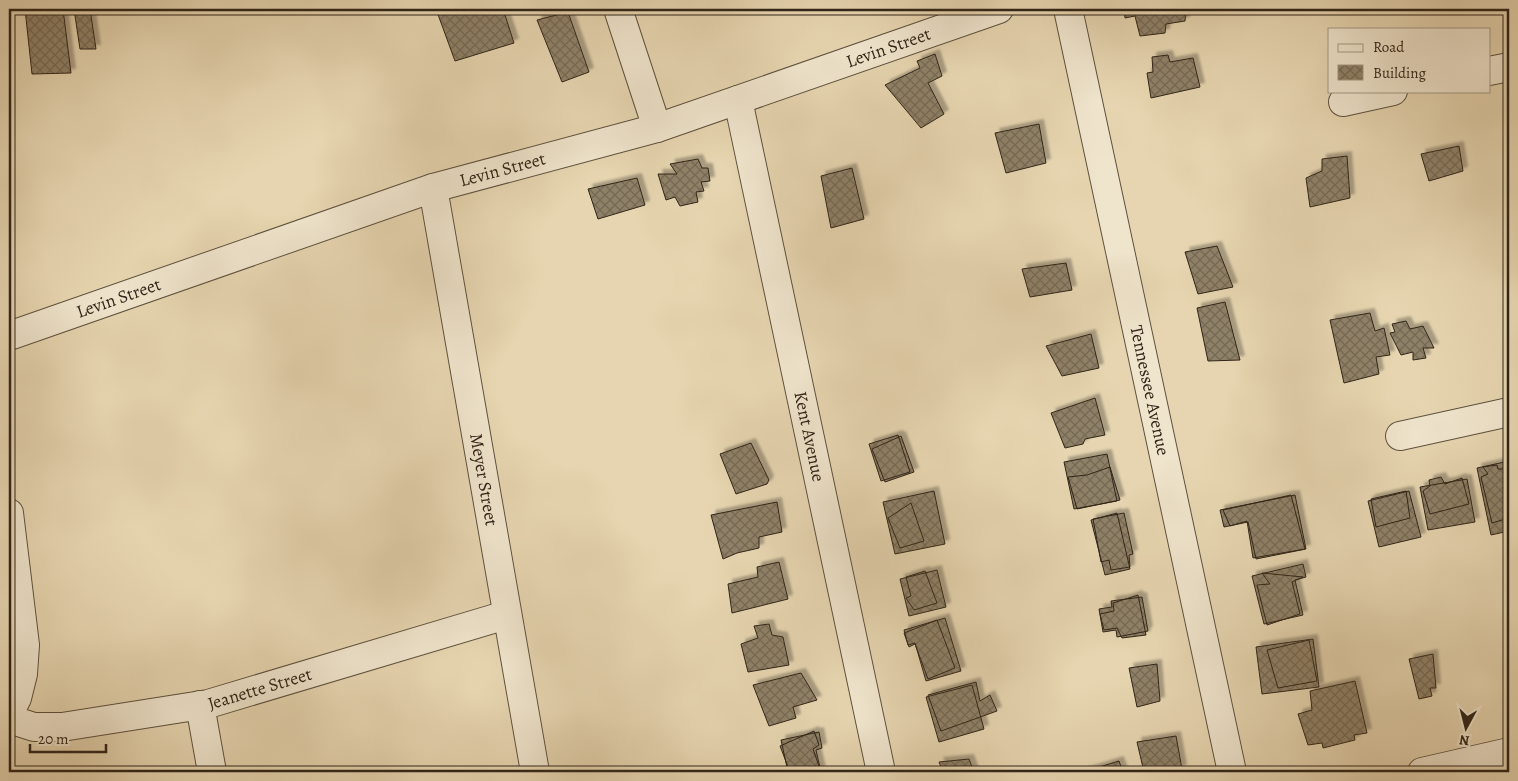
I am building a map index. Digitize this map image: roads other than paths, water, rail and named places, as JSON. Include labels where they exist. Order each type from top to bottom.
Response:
[{"type":"street","points":[[618,9],[657,128]]},
{"type":"street","name":"Levin Street","points":[[9,336],[433,188],[657,128],[999,9]]},
{"type":"street","name":"Tennessee Avenue","points":[[1068,9],[1232,772]]},
{"type":"street","points":[[1490,71],[1509,66]]},
{"type":"street","points":[[1343,102],[1388,92]]},
{"type":"street","name":"Kent Avenue","points":[[738,100],[882,772]]},
{"type":"street","name":"Meyer Street","points":[[433,188],[506,615],[535,772]]},
{"type":"street","points":[[1400,436],[1509,412]]},
{"type":"street","points":[[9,521],[25,645],[23,674],[17,698],[9,714]]},
{"type":"street","name":"Jeanette Street","points":[[9,719],[34,727],[62,728],[200,705],[506,615]]},
{"type":"street","points":[[200,705],[212,772]]},
{"type":"street","points":[[1422,772],[1509,752]]}]
